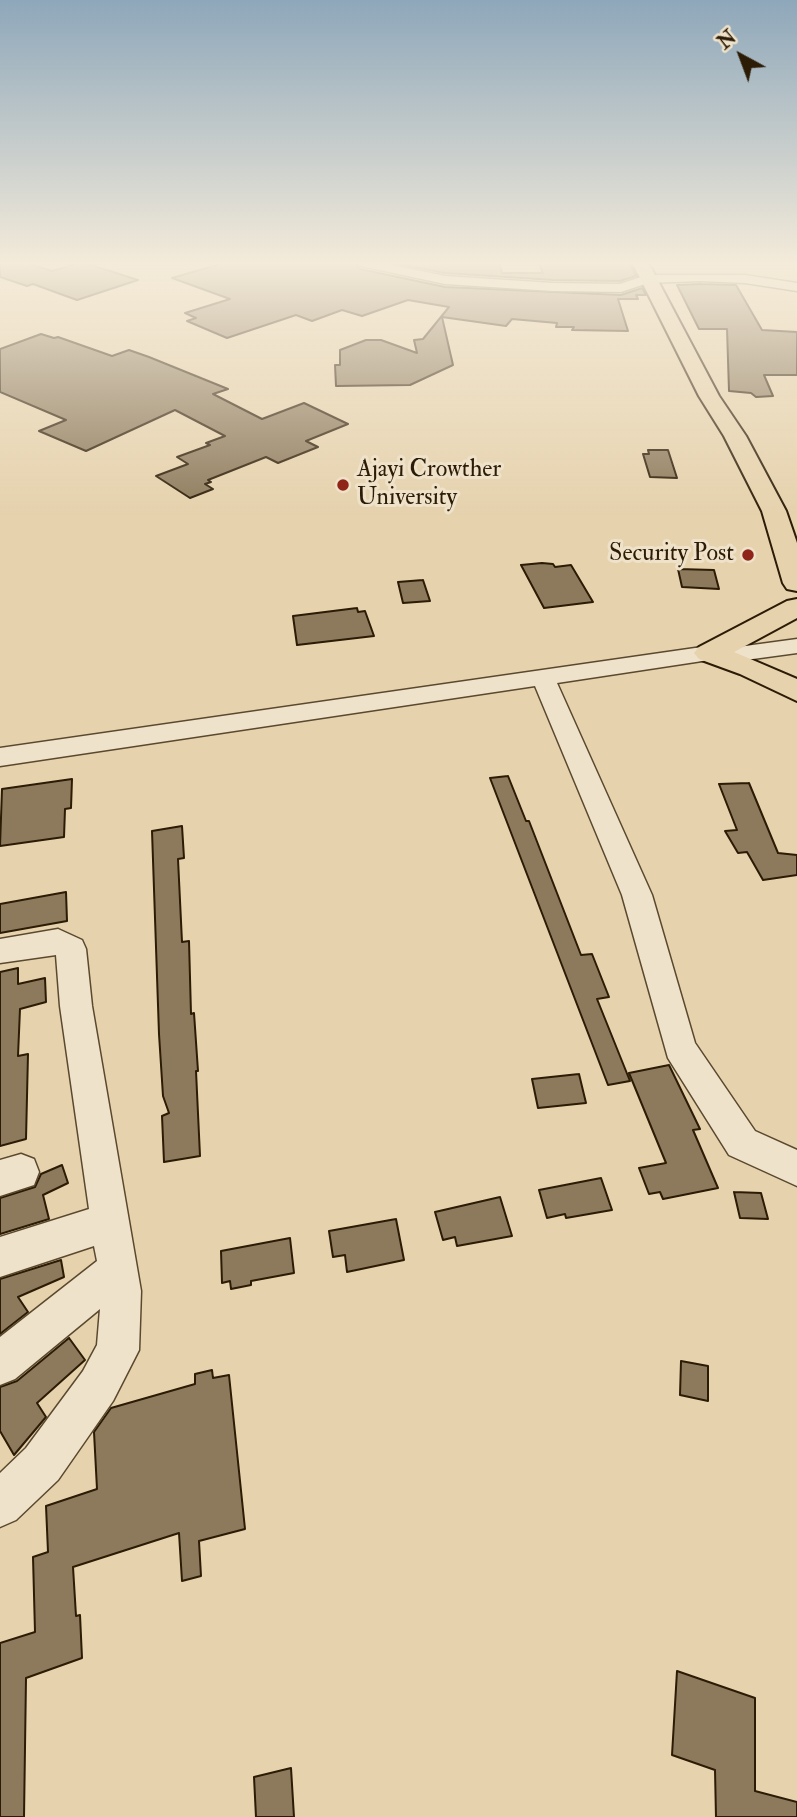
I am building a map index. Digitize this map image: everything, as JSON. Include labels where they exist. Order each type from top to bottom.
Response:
[{"type":"highway","points":[[685,347],[774,510],[797,583]]},
{"type":"highway","points":[[723,654],[797,607]]},
{"type":"highway","points":[[723,654],[797,691]]},
{"type":"street","points":[[0,757],[543,678],[797,646]]},
{"type":"street","points":[[723,654],[797,664]]},
{"type":"street","points":[[543,678],[637,895],[680,1048],[742,1143],[797,1168]]},
{"type":"street","points":[[0,951],[58,941],[71,949],[76,1006],[121,1291],[118,1350],[98,1387],[42,1464],[0,1504]]},
{"type":"street","points":[[0,1256],[111,1221]]},
{"type":"street","points":[[0,1364],[117,1270]]},
{"type":"building","points":[[86,347],[112,356],[129,350],[228,389],[213,394],[262,419],[304,403],[348,424],[306,441],[318,447],[278,463],[266,457],[208,480],[211,482],[205,484],[213,489],[190,498],[156,476],[188,464],[177,457],[210,445],[206,443],[225,436],[175,410],[86,451],[39,431],[66,420],[0,392],[0,349]]},
{"type":"building","points":[[348,347],[400,347],[417,353],[416,347],[449,347],[453,365],[410,385],[336,386],[335,365],[340,365],[340,350]]},
{"type":"building","points":[[728,347],[797,347],[797,375],[764,375],[773,396],[756,397],[751,393],[729,391]]},
{"type":"building","points":[[648,450],[668,450],[677,478],[650,477],[643,454],[649,454]]},
{"type":"building","points":[[553,564],[555,567],[571,565],[593,602],[544,608],[521,565]]},
{"type":"building","points":[[678,569],[714,570],[719,589],[682,587]]},
{"type":"building","points":[[423,580],[430,601],[403,603],[398,582]]},
{"type":"building","points":[[357,608],[358,612],[365,611],[374,636],[297,645],[293,616]]},
{"type":"building","points":[[508,776],[526,821],[529,821],[581,955],[592,954],[609,997],[597,999],[630,1081],[608,1085],[490,778]]},
{"type":"building","points":[[72,779],[71,808],[65,809],[64,837],[0,846],[2,789]]},
{"type":"building","points":[[749,783],[778,853],[797,855],[797,875],[763,880],[747,852],[738,853],[725,831],[737,830],[719,784]]},
{"type":"building","points":[[182,826],[184,858],[178,859],[182,942],[189,941],[191,1014],[194,1013],[198,1071],[200,1156],[164,1162],[162,1116],[169,1113],[163,1096],[159,1034],[152,831]]},
{"type":"building","points":[[66,892],[67,921],[0,933],[0,904]]},
{"type":"building","points":[[18,968],[18,984],[45,978],[46,1002],[20,1009],[18,1056],[28,1054],[26,1139],[0,1146],[0,972]]},
{"type":"building","points":[[669,1065],[700,1129],[693,1130],[718,1188],[663,1199],[660,1192],[649,1194],[639,1168],[666,1163],[629,1073]]},
{"type":"building","points":[[579,1074],[586,1103],[538,1108],[532,1079]]},
{"type":"building","points":[[62,1165],[68,1183],[43,1195],[49,1219],[0,1234],[0,1198],[35,1187],[41,1174]]},
{"type":"building","points":[[601,1178],[612,1210],[566,1218],[565,1214],[547,1218],[539,1190]]},
{"type":"building","points":[[734,1192],[761,1193],[768,1219],[740,1218]]},
{"type":"building","points":[[500,1197],[512,1236],[457,1246],[455,1237],[443,1240],[435,1212]]},
{"type":"building","points":[[396,1219],[404,1260],[347,1272],[345,1255],[333,1257],[329,1231]]},
{"type":"building","points":[[290,1238],[294,1273],[251,1281],[251,1285],[231,1289],[230,1281],[222,1283],[221,1251]]},
{"type":"building","points":[[61,1260],[64,1277],[18,1297],[28,1312],[0,1334],[0,1279]]},
{"type":"building","points":[[69,1338],[85,1360],[37,1403],[46,1417],[14,1455],[0,1431],[0,1387],[17,1381]]},
{"type":"building","points":[[681,1361],[708,1366],[708,1401],[680,1395]]},
{"type":"building","points":[[212,1370],[213,1378],[229,1375],[245,1529],[199,1541],[201,1576],[182,1581],[179,1533],[73,1567],[76,1616],[80,1615],[82,1658],[26,1678],[24,1817],[0,1817],[0,1643],[35,1632],[33,1557],[48,1552],[46,1506],[97,1489],[94,1432],[111,1408],[195,1384],[195,1374]]},
{"type":"building","points":[[677,1671],[755,1698],[755,1791],[797,1802],[797,1817],[716,1817],[715,1770],[672,1755]]},
{"type":"building","points":[[291,1768],[294,1817],[256,1817],[254,1777]]},
{"type":"place","name":"Ajayi Crowther University","points":[[343,485]]},
{"type":"place","name":"Security Post","points":[[748,555]]}]
